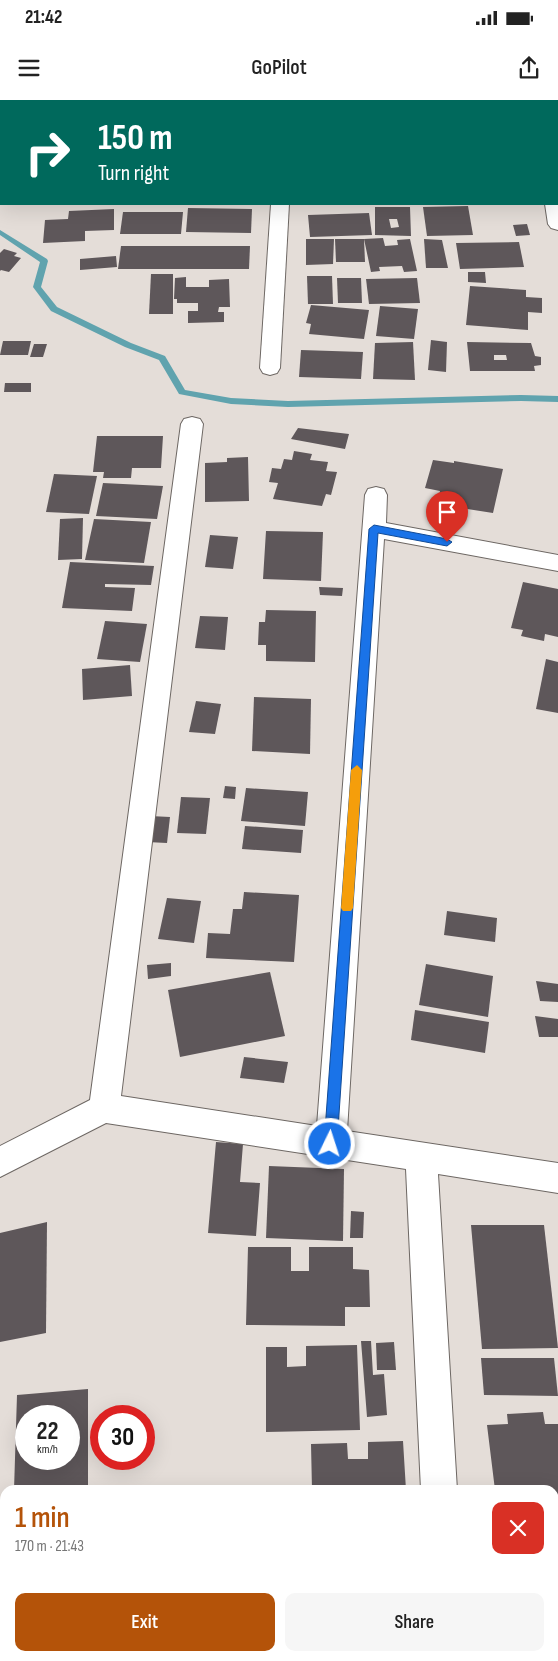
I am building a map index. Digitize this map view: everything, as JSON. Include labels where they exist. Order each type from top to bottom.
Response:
[{"type":"street","points":[[270,368],[280,205]]},
{"type":"street","points":[[554,205],[558,224]]},
{"type":"street","points":[[104,1108],[192,424]]},
{"type":"street","points":[[330,1144],[376,495]]},
{"type":"street","points":[[374,529],[558,563]]},
{"type":"street","points":[[0,1162],[104,1108],[558,1178]]},
{"type":"street","points":[[421,1157],[439,1485]]},
{"type":"building","points":[[468,206],[473,235],[427,236],[423,207]]},
{"type":"building","points":[[375,207],[410,207],[411,236],[375,235]],"holes":[[[389,219],[397,219],[399,227],[391,228]]]},
{"type":"building","points":[[188,208],[252,209],[251,233],[186,232]]},
{"type":"building","points":[[114,209],[114,230],[85,231],[85,241],[43,243],[45,220],[68,219],[69,211]]},
{"type":"building","points":[[123,212],[183,212],[181,234],[120,234]]},
{"type":"building","points":[[369,213],[372,235],[310,237],[308,215]]},
{"type":"building","points":[[527,224],[530,235],[516,236],[513,225]]},
{"type":"building","points":[[383,238],[385,246],[398,245],[397,240],[410,239],[417,271],[404,272],[402,266],[379,267],[380,271],[371,272],[364,239]]},
{"type":"building","points":[[306,239],[334,239],[333,264],[306,265]]},
{"type":"building","points":[[335,239],[364,239],[365,262],[336,262]]},
{"type":"building","points":[[424,239],[442,240],[448,268],[426,268]]},
{"type":"building","points":[[519,242],[524,267],[460,269],[456,243]]},
{"type":"building","points":[[121,246],[250,246],[249,269],[118,269]]},
{"type":"building","points":[[4,249],[17,253],[14,256],[21,258],[9,272],[0,271],[0,253]]},
{"type":"building","points":[[116,256],[117,267],[80,270],[80,259]]},
{"type":"building","points":[[468,272],[485,272],[486,283],[468,282]]},
{"type":"building","points":[[151,274],[173,274],[173,314],[149,314]]},
{"type":"building","points":[[307,276],[332,276],[333,304],[308,304]]},
{"type":"building","points":[[186,277],[186,287],[209,287],[209,280],[229,279],[230,307],[219,307],[218,312],[224,312],[224,322],[188,323],[188,311],[198,311],[198,303],[177,303],[177,299],[174,299],[175,278]]},
{"type":"building","points":[[337,278],[361,278],[362,303],[338,303]]},
{"type":"building","points":[[417,278],[420,303],[369,304],[366,279]]},
{"type":"building","points":[[470,286],[526,290],[526,297],[542,298],[542,313],[528,312],[528,330],[466,325]]},
{"type":"building","points":[[311,305],[369,310],[364,339],[309,334],[311,324],[306,323]]},
{"type":"building","points":[[380,306],[418,309],[414,339],[376,336]]},
{"type":"building","points":[[431,340],[447,342],[446,372],[428,370]]},
{"type":"building","points":[[3,341],[31,341],[28,355],[0,355]]},
{"type":"building","points":[[413,342],[415,380],[373,379],[375,343]]},
{"type":"building","points":[[467,342],[531,343],[535,356],[541,357],[541,365],[534,366],[535,371],[470,371]],"holes":[[[494,355],[506,355],[507,360],[494,360]]]},
{"type":"building","points":[[34,344],[47,344],[43,357],[30,357]]},
{"type":"building","points":[[301,350],[363,352],[361,379],[299,377]]},
{"type":"building","points":[[5,383],[31,383],[31,392],[4,392]]},
{"type":"building","points":[[298,428],[349,434],[345,449],[291,439]]},
{"type":"building","points":[[97,436],[163,436],[161,468],[132,468],[131,478],[103,478],[104,472],[93,472]]},
{"type":"building","points":[[294,451],[312,454],[310,460],[328,462],[326,471],[337,472],[331,495],[326,494],[322,506],[273,499],[278,483],[269,482],[272,468],[281,469],[284,459],[292,460]]},
{"type":"building","points":[[248,457],[249,501],[205,502],[205,463],[227,462],[227,458]]},
{"type":"building","points":[[433,460],[454,463],[454,461],[503,469],[493,513],[461,508],[462,505],[438,501],[440,491],[425,488]]},
{"type":"building","points":[[54,474],[97,476],[89,514],[46,512]]},
{"type":"building","points":[[103,483],[163,486],[157,519],[96,516]]},
{"type":"building","points":[[83,518],[82,559],[58,560],[60,519]]},
{"type":"building","points":[[94,519],[151,522],[144,563],[85,560]]},
{"type":"building","points":[[266,531],[323,532],[321,581],[263,579]]},
{"type":"building","points":[[210,535],[238,537],[233,569],[205,567]]},
{"type":"building","points":[[70,562],[154,566],[151,585],[105,584],[105,587],[135,588],[132,611],[62,608]]},
{"type":"building","points":[[523,582],[558,589],[558,637],[545,634],[544,641],[521,636],[523,630],[511,628]]},
{"type":"building","points":[[319,587],[343,588],[342,596],[320,595]]},
{"type":"building","points":[[266,610],[316,611],[315,662],[266,661],[266,645],[258,645],[259,622],[265,622]]},
{"type":"building","points":[[200,616],[228,617],[225,650],[195,648]]},
{"type":"building","points":[[105,621],[147,624],[140,662],[97,659]]},
{"type":"building","points":[[546,659],[558,662],[558,713],[536,709]]},
{"type":"building","points":[[130,665],[132,696],[83,700],[82,669]]},
{"type":"building","points":[[254,697],[311,699],[310,754],[252,751]]},
{"type":"building","points":[[196,701],[221,704],[215,734],[189,732]]},
{"type":"building","points":[[225,786],[236,787],[235,799],[223,798]]},
{"type":"building","points":[[246,788],[308,792],[305,826],[241,821]]},
{"type":"building","points":[[181,797],[210,798],[206,834],[177,833]]},
{"type":"building","points":[[150,816],[170,817],[167,843],[147,842]]},
{"type":"building","points":[[245,826],[303,830],[301,853],[242,849]]},
{"type":"building","points":[[244,892],[299,895],[294,962],[206,958],[208,933],[230,934],[233,909],[242,909]]},
{"type":"building","points":[[167,898],[201,901],[194,943],[158,939]]},
{"type":"building","points":[[447,911],[497,918],[495,942],[444,935]]},
{"type":"building","points":[[171,963],[171,976],[148,979],[147,965]]},
{"type":"building","points":[[426,964],[493,976],[488,1017],[419,1005]]},
{"type":"building","points":[[270,972],[285,1036],[180,1057],[168,990]]},
{"type":"building","points":[[536,981],[558,984],[558,1002],[540,1001]]},
{"type":"building","points":[[415,1010],[489,1022],[485,1053],[411,1040]]},
{"type":"building","points":[[535,1016],[558,1019],[558,1037],[539,1037]]},
{"type":"building","points":[[244,1057],[288,1062],[284,1083],[240,1078]]},
{"type":"building","points":[[216,1142],[243,1144],[240,1182],[260,1183],[256,1236],[208,1233]]},
{"type":"building","points":[[269,1166],[344,1169],[343,1241],[266,1238]]},
{"type":"building","points":[[351,1211],[364,1212],[363,1238],[350,1238]]},
{"type":"building","points":[[47,1222],[46,1333],[0,1342],[0,1233]]},
{"type":"building","points":[[471,1225],[544,1225],[558,1348],[482,1349]]},
{"type":"building","points":[[248,1247],[291,1247],[291,1271],[309,1271],[309,1247],[353,1247],[353,1269],[369,1270],[370,1307],[345,1307],[345,1326],[246,1325]]},
{"type":"building","points":[[361,1341],[371,1341],[373,1375],[384,1374],[387,1415],[367,1417]]},
{"type":"building","points":[[394,1342],[396,1370],[377,1370],[376,1343]]},
{"type":"building","points":[[357,1345],[360,1430],[266,1432],[266,1347],[287,1347],[287,1367],[306,1366],[306,1346]]},
{"type":"building","points":[[481,1358],[554,1358],[558,1396],[484,1395]]},
{"type":"building","points":[[88,1389],[88,1485],[14,1485],[15,1458],[15,1470],[80,1470],[80,1405],[17,1405],[17,1395]]},
{"type":"building","points":[[543,1412],[545,1424],[558,1424],[558,1485],[494,1485],[487,1425],[508,1424],[507,1414]]},
{"type":"building","points":[[403,1441],[406,1485],[312,1485],[311,1444],[347,1443],[348,1459],[368,1459],[368,1442]]},
{"type":"waterway","points":[[0,232],[44,261],[37,287],[54,309],[128,345],[162,358],[182,392],[231,401],[288,404],[521,398],[558,399]]},
{"type":"slow traffic","points":[[347,908],[357,770]]},
{"type":"route","points":[[330,1144],[374,529],[447,542]]}]
